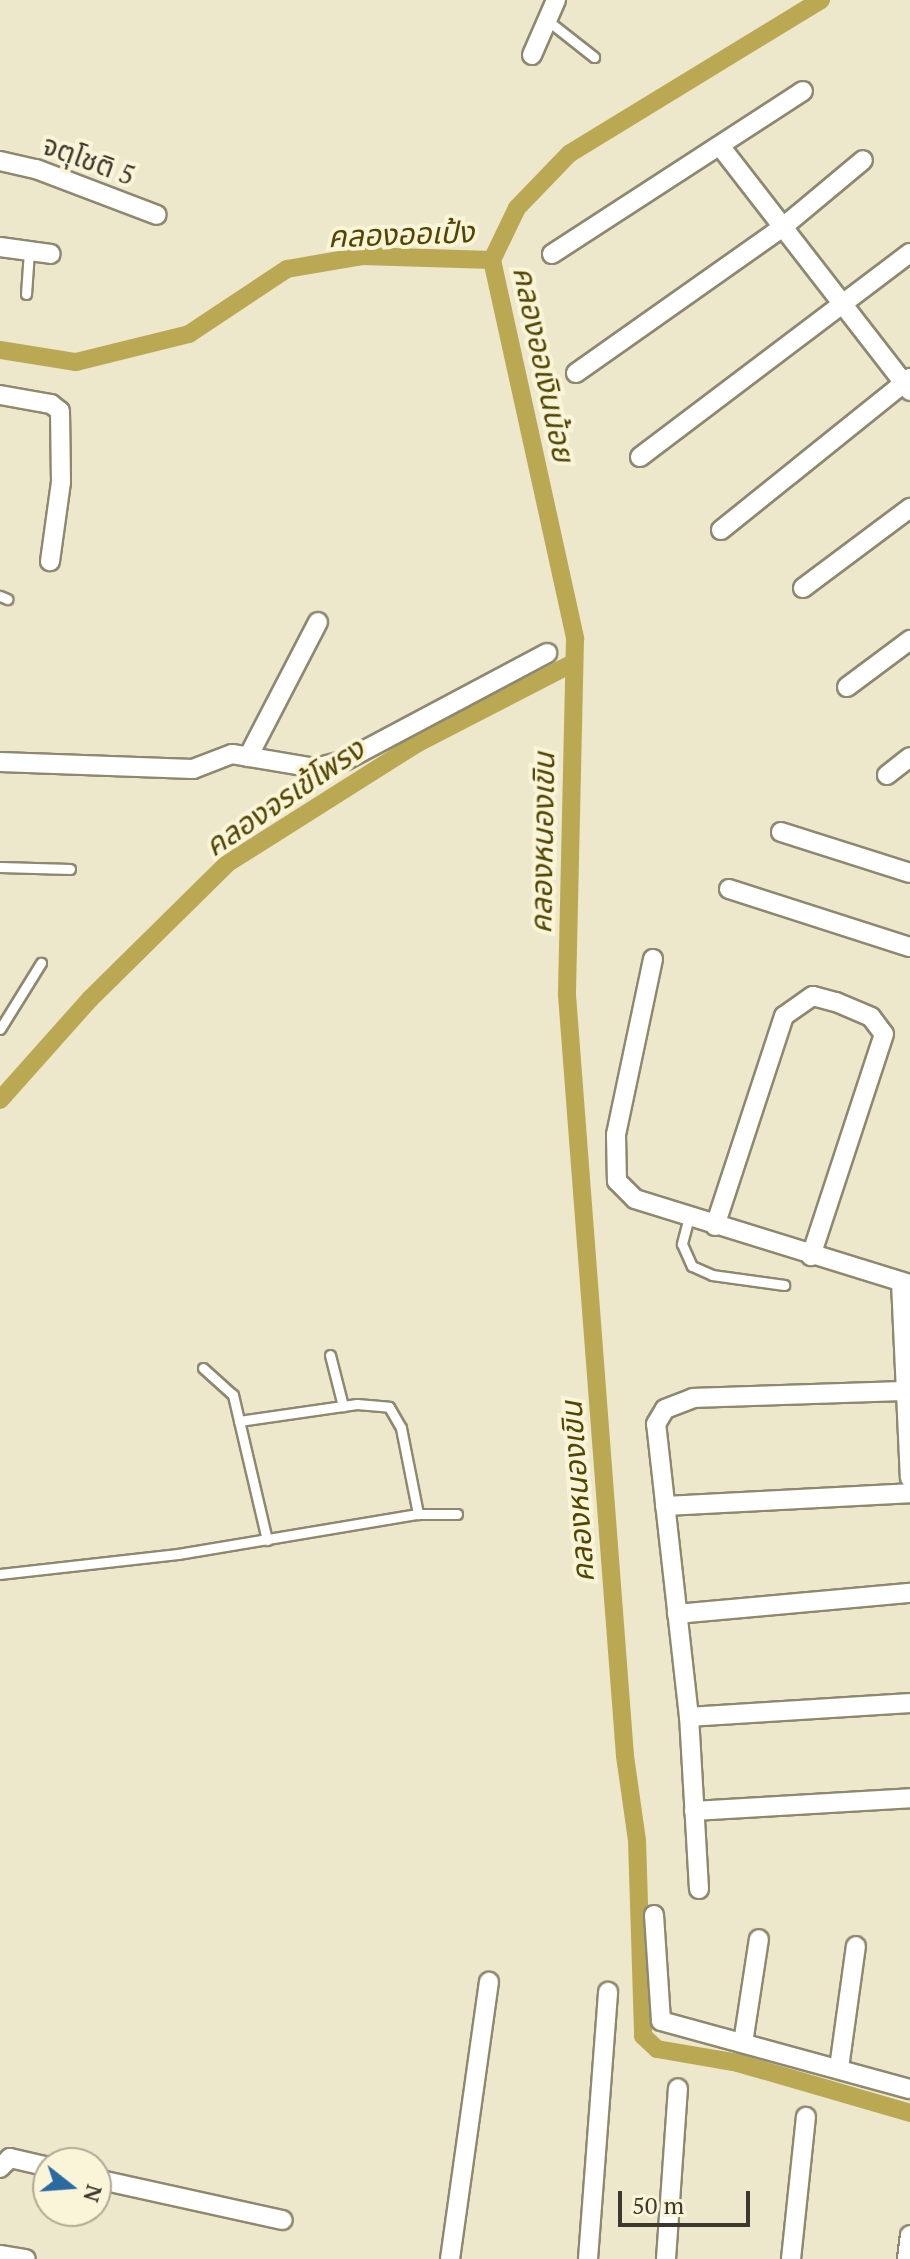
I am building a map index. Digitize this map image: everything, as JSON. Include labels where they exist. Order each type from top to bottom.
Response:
[{"type":"street","points":[[532,55],[556,0]]},
{"type":"street","points":[[552,254],[803,91]]},
{"type":"street","points":[[720,146],[908,384],[721,530]]},
{"type":"street","points":[[576,373],[783,227],[863,160]]},
{"type":"street","name":"จตุโชติ 5","points":[[0,161],[36,169],[157,215]]},
{"type":"street","points":[[0,247],[51,254]]},
{"type":"street","points":[[640,457],[910,253]]},
{"type":"street","points":[[0,395],[51,404],[60,411],[61,482],[50,561]]},
{"type":"street","points":[[803,588],[910,508]]},
{"type":"street","points":[[248,757],[318,622]]},
{"type":"street","points":[[847,687],[910,640]]},
{"type":"street","points":[[0,762],[193,769],[232,754],[316,768],[346,760],[547,653]]},
{"type":"street","points":[[887,775],[910,757]]},
{"type":"street","points":[[781,832],[910,873]]},
{"type":"street","points":[[729,889],[910,947]]},
{"type":"street","points":[[653,959],[616,1135],[617,1181],[635,1199],[906,1283],[902,1391],[910,1478]]},
{"type":"street","points":[[715,1226],[784,1016],[813,996],[836,1002],[871,1017],[884,1034],[811,1256]]},
{"type":"street","points":[[699,1889],[689,1717],[656,1424],[677,1401],[902,1391]]},
{"type":"street","points":[[665,1506],[910,1493]]},
{"type":"street","points":[[677,1614],[910,1593]]},
{"type":"street","points":[[689,1717],[910,1703]]},
{"type":"street","points":[[694,1811],[910,1798]]},
{"type":"street","points":[[654,1915],[661,2021],[910,2089]]},
{"type":"street","points":[[743,2043],[759,1939]]},
{"type":"street","points":[[839,2068],[856,1946]]},
{"type":"street","points":[[450,2259],[489,1982]]},
{"type":"street","points":[[588,2259],[608,1992]]},
{"type":"street","points":[[666,2259],[678,2088]]},
{"type":"street","points":[[791,2259],[806,2117]]},
{"type":"street","points":[[0,2168],[10,2158],[32,2163]]},
{"type":"street","points":[[112,2183],[283,2220]]},
{"type":"street","points":[[907,2259],[910,2235]]},
{"type":"street","points":[[0,2255],[26,2259]]},
{"type":"lane","points":[[547,20],[594,57]]},
{"type":"lane","points":[[26,294],[29,251]]},
{"type":"lane","points":[[0,867],[70,869]]},
{"type":"lane","points":[[0,1029],[41,963]]},
{"type":"lane","points":[[689,1217],[682,1244],[692,1266],[712,1275],[784,1285]]},
{"type":"lane","points":[[330,1355],[343,1406]]},
{"type":"lane","points":[[203,1368],[233,1395],[267,1540]]},
{"type":"lane","points":[[239,1421],[378,1404],[395,1413],[418,1514]]},
{"type":"lane","points":[[3,1574],[267,1540],[418,1514],[457,1514]]},
{"type":"waterway","name":"คลองหนองเขิน","points":[[821,0],[569,154],[517,208],[492,260],[575,639],[567,995],[625,1756],[637,1840],[643,2036],[657,2049],[738,2063],[910,2113]]},
{"type":"waterway","name":"คลองออเป้ง","points":[[0,350],[76,362],[189,334],[287,269],[362,256],[492,260]]},
{"type":"waterway","name":"คลองจรเข้โพรง","points":[[0,1100],[90,999],[228,863],[418,743],[573,663]]},
{"type":"water label","name":"คลองออเงินน้อย","points":[[544,364]]}]
